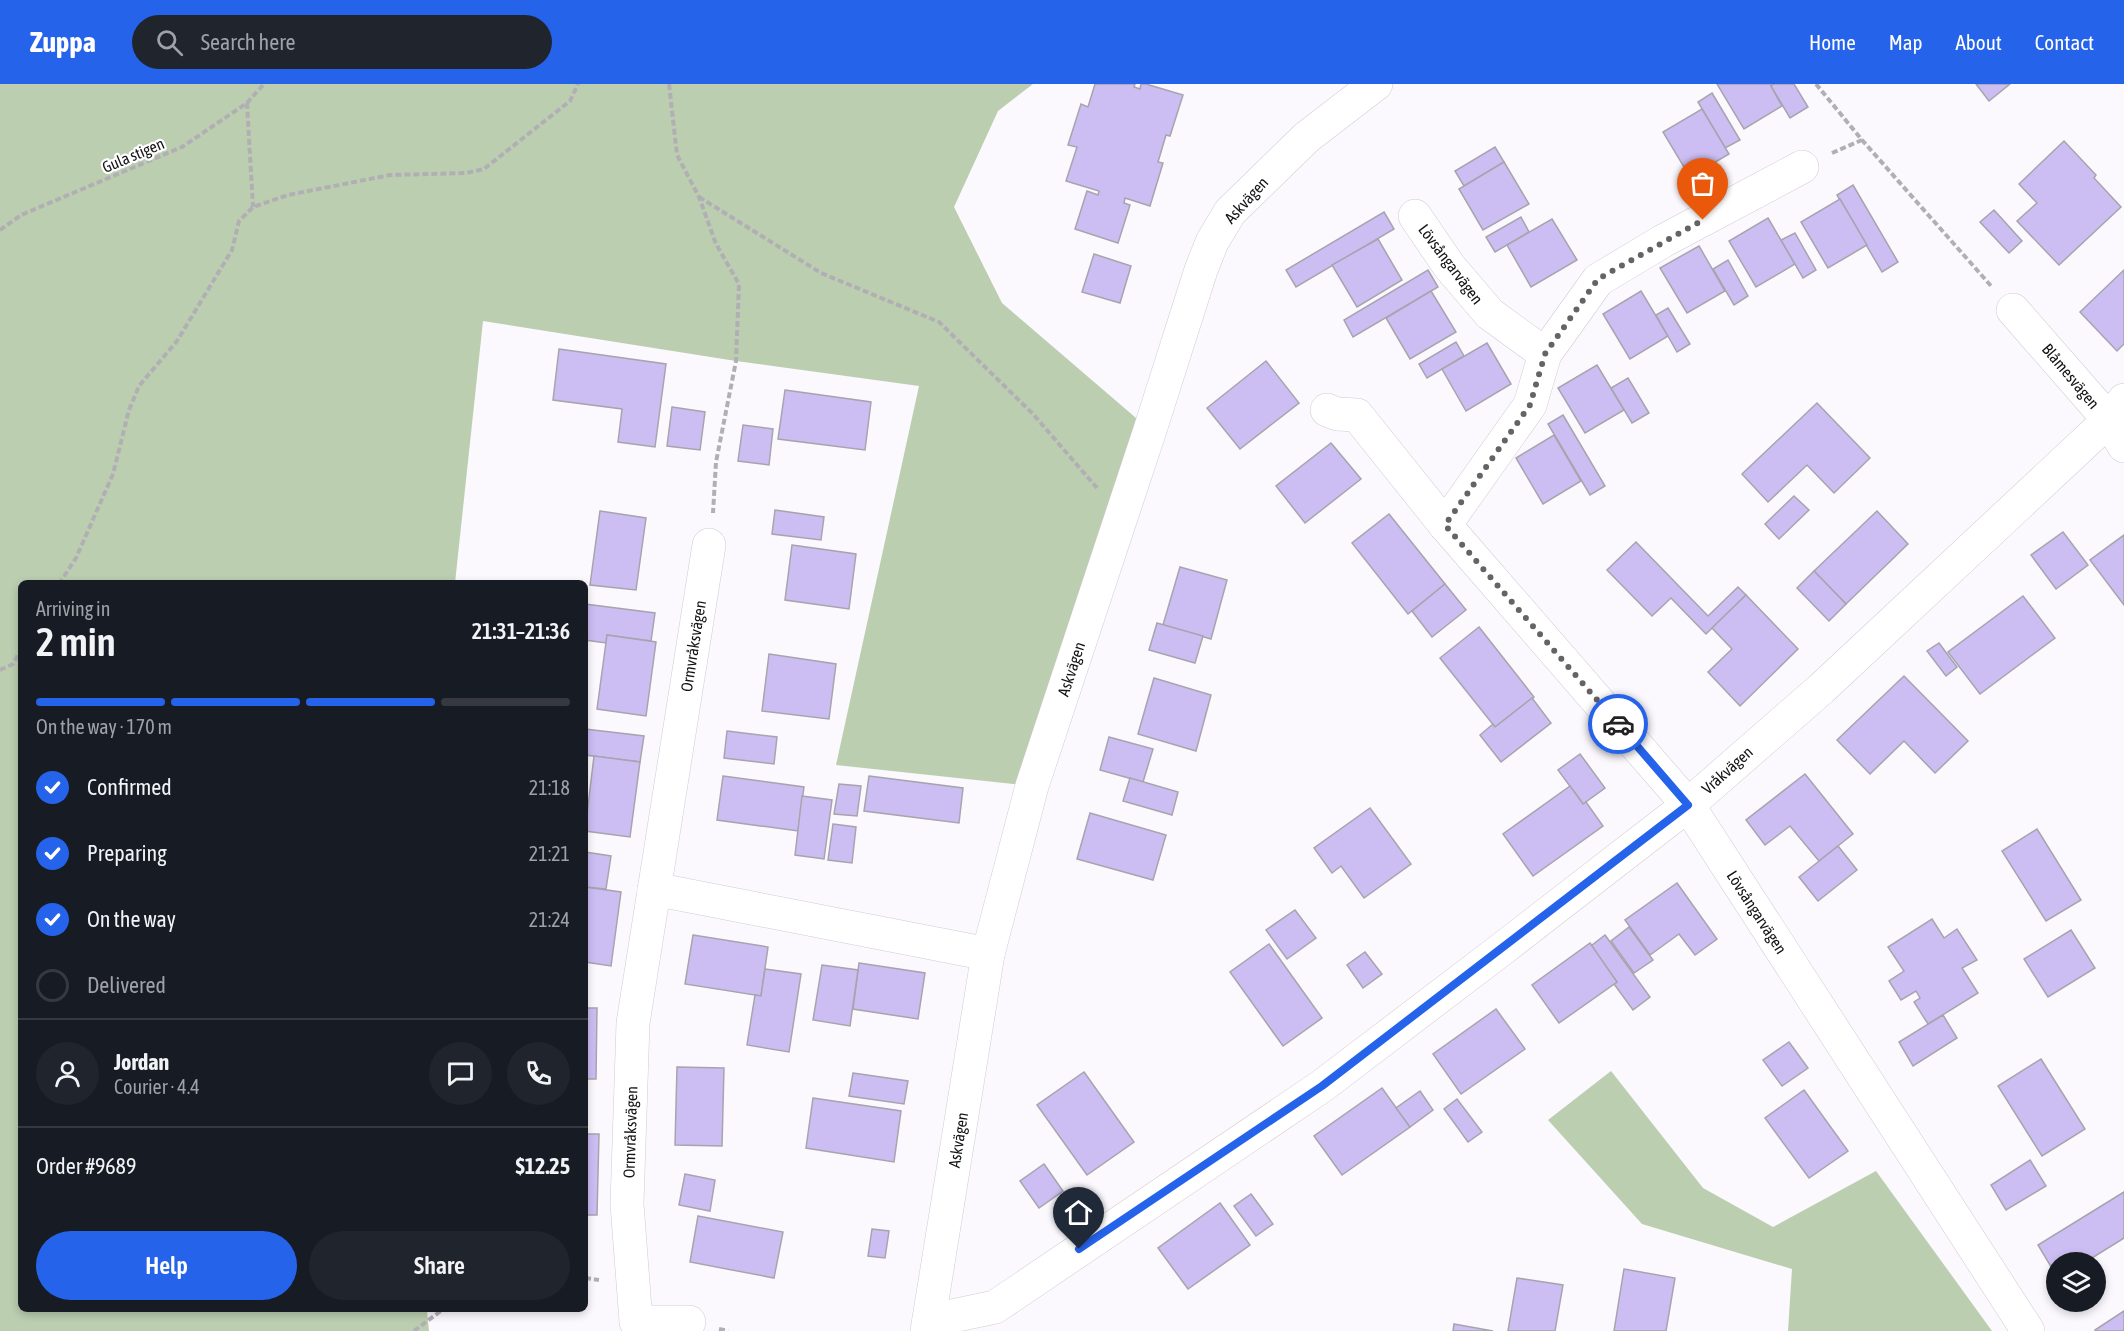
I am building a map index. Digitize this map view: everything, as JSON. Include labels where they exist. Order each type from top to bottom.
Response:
[{"type":"street","name":"Askvägen","points":[[928,1326],[988,954],[1032,786],[1122,517],[1201,270],[1212,242],[1230,212],[1307,136],[1376,84]]},
{"type":"street","points":[[1445,525],[1530,405],[1545,354],[1598,279],[1663,241],[1802,167]]},
{"type":"street","name":"Lövsångarvägen","points":[[1415,216],[1449,266],[1490,314],[1545,354]]},
{"type":"street","name":"Blåmesvägen","points":[[2013,310],[2119,422]]},
{"type":"street","name":"Lövsångarvägen","points":[[1328,410],[1337,414],[1357,415],[1445,525],[1688,805],[2028,1331]]},
{"type":"street","name":"Vråkvägen","points":[[928,1326],[995,1307],[1303,1099],[1502,949],[1688,805],[2119,422]]},
{"type":"street","name":"Ormvråksvägen","points":[[689,1322],[636,1322],[627,1204],[633,1023],[709,544]]},
{"type":"street","points":[[654,889],[988,954]]},
{"type":"street","points":[[928,1326],[979,1331]]},
{"type":"path","name":"Gula stigen","points":[[0,230],[21,215],[182,147],[247,103],[264,84]]},
{"type":"path","points":[[62,580],[76,558],[113,474],[129,410],[139,386],[177,341],[232,250],[239,221],[253,207],[288,195],[390,175],[466,173],[484,169],[570,101],[578,84]]},
{"type":"path","points":[[669,84],[676,155],[699,197],[716,244],[739,284],[736,362],[716,462],[715,505],[709,544]]},
{"type":"path","points":[[1816,84],[1862,140],[2013,310]]},
{"type":"path","points":[[247,103],[253,207]]},
{"type":"path","points":[[699,197],[821,273],[939,322],[1033,414],[1122,517]]},
{"type":"path","points":[[0,670],[13,664],[18,655]]},
{"type":"path","points":[[414,1331],[439,1312]]},
{"type":"green space","points":[[0,84],[1033,84],[998,111],[954,207],[1002,303],[1150,430],[1032,786],[836,765],[919,386],[736,361],[483,321],[455,580],[18,580],[18,1312],[427,1312],[429,1331],[0,1331]]},
{"type":"green space","points":[[1611,1071],[1703,1188],[1773,1227],[1876,1171],[1992,1331],[1788,1331],[1792,1269],[1642,1224],[1548,1120]]},
{"type":"building","points":[[1095,84],[1135,84],[1134,87],[1140,89],[1141,84],[1146,84],[1183,95],[1170,136],[1166,135],[1158,162],[1163,163],[1150,206],[1125,198],[1124,203],[1130,205],[1118,243],[1075,229],[1087,191],[1098,195],[1099,191],[1066,181],[1077,147],[1068,145],[1081,104],[1088,107]]},
{"type":"building","points":[[1717,84],[1774,84],[1771,86],[1782,106],[1744,129]]},
{"type":"building","points":[[1794,84],[1808,107],[1790,118],[1771,86]]},
{"type":"building","points":[[1976,84],[2010,84],[1989,101]]},
{"type":"building","points":[[1712,93],[1740,140],[1725,148],[1698,102]]},
{"type":"building","points":[[1702,109],[1729,154],[1690,177],[1663,132]]},
{"type":"building","points":[[2064,141],[2096,175],[2094,178],[2121,207],[2059,265],[2017,221],[2037,203],[2019,184]]},
{"type":"building","points":[[1495,147],[1504,162],[1464,186],[1455,171]]},
{"type":"building","points":[[1504,162],[1529,204],[1483,230],[1459,189]]},
{"type":"building","points":[[1853,185],[1898,262],[1882,272],[1837,195]]},
{"type":"building","points":[[1840,199],[1867,245],[1828,268],[1801,222]]},
{"type":"building","points":[[1994,210],[2022,241],[2009,253],[1980,222]]},
{"type":"building","points":[[1384,212],[1394,229],[1296,287],[1286,270]]},
{"type":"building","points":[[1521,217],[1529,232],[1495,252],[1486,237]]},
{"type":"building","points":[[1768,218],[1795,264],[1756,287],[1729,241]]},
{"type":"building","points":[[1552,219],[1577,260],[1531,287],[1507,245]]},
{"type":"building","points":[[1795,233],[1816,270],[1803,278],[1781,240]]},
{"type":"building","points":[[1378,239],[1402,280],[1357,307],[1332,265]]},
{"type":"building","points":[[1699,246],[1725,291],[1687,313],[1660,268]]},
{"type":"building","points":[[1094,254],[1131,266],[1120,303],[1082,292]]},
{"type":"building","points":[[1728,260],[1748,296],[1734,305],[1713,269]]},
{"type":"building","points":[[1428,270],[1438,287],[1353,337],[1344,320]]},
{"type":"building","points":[[2124,270],[2124,344],[2117,351],[2080,312]]},
{"type":"building","points":[[1431,291],[1456,332],[1410,359],[1386,318]]},
{"type":"building","points":[[1641,291],[1668,336],[1630,359],[1603,314]]},
{"type":"building","points":[[1668,308],[1690,344],[1677,352],[1656,315]]},
{"type":"building","points":[[1456,342],[1464,356],[1427,378],[1419,364]]},
{"type":"building","points":[[1487,343],[1511,384],[1466,411],[1442,369]]},
{"type":"building","points":[[559,349],[666,364],[655,447],[618,442],[622,409],[553,400]]},
{"type":"building","points":[[1266,361],[1299,403],[1240,449],[1207,408]]},
{"type":"building","points":[[1597,365],[1624,410],[1585,433],[1558,388]]},
{"type":"building","points":[[1628,378],[1649,413],[1632,423],[1611,388]]},
{"type":"building","points":[[785,390],[871,402],[865,450],[778,439]]},
{"type":"building","points":[[1817,403],[1870,458],[1834,493],[1807,465],[1768,502],[1742,474]]},
{"type":"building","points":[[672,407],[705,412],[700,450],[667,446]]},
{"type":"building","points":[[1563,415],[1605,486],[1590,495],[1548,424]]},
{"type":"building","points":[[743,425],[773,429],[769,465],[738,461]]},
{"type":"building","points":[[1554,435],[1581,481],[1543,504],[1516,458]]},
{"type":"building","points":[[1331,443],[1361,479],[1305,523],[1276,486]]},
{"type":"building","points":[[1794,496],[1809,510],[1779,539],[1765,524]]},
{"type":"building","points":[[775,510],[824,517],[821,540],[772,534]]},
{"type":"building","points":[[600,511],[646,518],[636,590],[590,585]]},
{"type":"building","points":[[1877,511],[1908,544],[1846,604],[1814,571]]},
{"type":"building","points":[[1389,514],[1445,584],[1408,614],[1352,543]]},
{"type":"building","points":[[2063,532],[2088,565],[2056,589],[2031,555]]},
{"type":"building","points":[[2124,535],[2124,605],[2090,560]]},
{"type":"building","points":[[1636,542],[1708,616],[1738,587],[1746,595],[1706,634],[1671,598],[1652,616],[1607,570]]},
{"type":"building","points":[[792,545],[856,554],[849,609],[785,600]]},
{"type":"building","points":[[1180,567],[1227,580],[1211,639],[1163,625]]},
{"type":"building","points":[[1814,571],[1846,604],[1829,621],[1797,588]]},
{"type":"building","points":[[1445,584],[1466,610],[1432,637],[1412,611]]},
{"type":"building","points":[[1746,595],[1798,649],[1740,706],[1708,672],[1732,649],[1712,628]]},
{"type":"building","points":[[2023,596],[2055,638],[1980,694],[1948,652]]},
{"type":"building","points":[[588,604],[655,613],[651,641],[607,635],[606,643],[588,640]]},
{"type":"building","points":[[1157,623],[1203,636],[1195,663],[1149,650]]},
{"type":"building","points":[[1479,627],[1534,697],[1495,727],[1440,658]]},
{"type":"building","points":[[607,635],[656,642],[646,716],[597,709]]},
{"type":"building","points":[[1939,643],[1957,667],[1946,676],[1927,651]]},
{"type":"building","points":[[769,654],[836,664],[829,719],[762,711]]},
{"type":"building","points":[[1904,676],[1968,741],[1935,773],[1904,741],[1870,774],[1837,740]]},
{"type":"building","points":[[1154,678],[1211,695],[1196,751],[1138,734]]},
{"type":"building","points":[[1532,698],[1551,723],[1501,762],[1480,735],[1493,724],[1495,727]]},
{"type":"building","points":[[588,729],[644,736],[640,762],[588,755]]},
{"type":"building","points":[[727,731],[777,737],[774,764],[724,758]]},
{"type":"building","points":[[1109,737],[1153,749],[1143,782],[1100,770]]},
{"type":"building","points":[[1580,754],[1605,788],[1583,804],[1558,770]]},
{"type":"building","points":[[594,756],[640,762],[630,837],[588,831],[588,806]]},
{"type":"building","points":[[1805,774],[1853,834],[1819,861],[1790,826],[1765,845],[1746,820]]},
{"type":"building","points":[[723,776],[804,787],[798,831],[717,820]]},
{"type":"building","points":[[869,776],[963,788],[959,823],[864,811]]},
{"type":"building","points":[[1130,778],[1178,792],[1172,815],[1123,801]]},
{"type":"building","points":[[839,784],[861,786],[857,816],[834,814]]},
{"type":"building","points":[[1570,786],[1583,804],[1586,802],[1603,826],[1533,876],[1503,834]]},
{"type":"building","points":[[802,796],[832,800],[824,859],[795,855]]},
{"type":"building","points":[[1370,808],[1411,864],[1364,898],[1341,866],[1332,873],[1314,848]]},
{"type":"building","points":[[1090,813],[1166,835],[1153,880],[1077,859]]},
{"type":"building","points":[[833,824],[856,827],[852,863],[828,860]]},
{"type":"building","points":[[2037,829],[2081,900],[2046,921],[2002,851]]},
{"type":"building","points":[[1838,846],[1857,870],[1818,901],[1799,877]]},
{"type":"building","points":[[588,852],[611,856],[606,889],[588,887]]},
{"type":"building","points":[[1677,883],[1717,939],[1695,955],[1679,934],[1650,955],[1625,920]]},
{"type":"building","points":[[588,887],[621,892],[611,966],[588,962]]},
{"type":"building","points":[[1295,910],[1316,938],[1287,959],[1266,930]]},
{"type":"building","points":[[1932,919],[1944,938],[1957,929],[1977,960],[1962,968],[1978,993],[1928,1024],[1914,1002],[1920,998],[1916,991],[1901,1000],[1889,981],[1904,971],[1888,947]]},
{"type":"building","points":[[1629,927],[1653,960],[1634,973],[1611,941]]},
{"type":"building","points":[[2071,930],[2095,968],[2048,997],[2024,959]]},
{"type":"building","points":[[693,935],[768,947],[761,996],[685,984]]},
{"type":"building","points":[[1605,935],[1650,997],[1633,1010],[1614,984],[1617,982],[1591,946]]},
{"type":"building","points":[[1590,943],[1617,982],[1559,1023],[1532,985]]},
{"type":"building","points":[[1269,944],[1322,1018],[1283,1046],[1230,972]]},
{"type":"building","points":[[1365,952],[1382,974],[1363,988],[1347,965]]},
{"type":"building","points":[[859,963],[925,973],[918,1019],[853,1009]]},
{"type":"building","points":[[822,965],[858,970],[850,1026],[813,1020]]},
{"type":"building","points":[[765,969],[801,974],[789,1052],[747,1045],[755,995],[761,996]]},
{"type":"building","points":[[588,1008],[597,1008],[596,1079],[588,1079]]},
{"type":"building","points":[[1496,1009],[1525,1049],[1461,1094],[1433,1054]]},
{"type":"building","points":[[1943,1015],[1957,1038],[1913,1066],[1899,1042]]},
{"type":"building","points":[[1789,1042],[1808,1068],[1782,1086],[1763,1060]]},
{"type":"building","points":[[2041,1059],[2085,1129],[2042,1156],[1998,1086]]},
{"type":"building","points":[[677,1067],[724,1068],[722,1146],[675,1145]]},
{"type":"building","points":[[1084,1072],[1134,1142],[1087,1175],[1037,1105]]},
{"type":"building","points":[[853,1073],[908,1081],[904,1104],[849,1096]]},
{"type":"building","points":[[1382,1088],[1410,1127],[1342,1175],[1314,1136]]},
{"type":"building","points":[[1804,1090],[1848,1151],[1809,1178],[1765,1118]]},
{"type":"building","points":[[1420,1091],[1433,1110],[1410,1127],[1396,1108]]},
{"type":"building","points":[[813,1098],[901,1111],[894,1162],[806,1148]]},
{"type":"building","points":[[1457,1099],[1482,1132],[1468,1142],[1444,1109]]},
{"type":"building","points":[[588,1134],[599,1134],[597,1215],[588,1215]]},
{"type":"building","points":[[2030,1160],[2046,1186],[2006,1210],[1991,1185]]},
{"type":"building","points":[[1044,1164],[1063,1191],[1039,1208],[1020,1181]]},
{"type":"building","points":[[685,1174],[715,1180],[710,1211],[679,1205]]},
{"type":"building","points":[[2124,1192],[2124,1238],[2102,1252],[2046,1252],[2046,1258],[2038,1245]]},
{"type":"building","points":[[1251,1194],[1273,1224],[1256,1236],[1234,1206]]},
{"type":"building","points":[[1220,1203],[1250,1245],[1188,1289],[1158,1248]]},
{"type":"building","points":[[698,1216],[783,1232],[774,1278],[690,1262]]},
{"type":"building","points":[[872,1229],[889,1231],[885,1258],[868,1256]]},
{"type":"building","points":[[1624,1269],[1675,1278],[1666,1331],[1614,1331]]},
{"type":"building","points":[[1517,1278],[1563,1285],[1555,1331],[1508,1331]]},
{"type":"building","points":[[2124,1311],[2124,1331],[2095,1331],[2095,1330]]},
{"type":"building","points":[[1454,1324],[1493,1331],[1453,1331]]},
{"type":"way so far","points":[[1618,724],[1445,525],[1530,405],[1545,354],[1598,279],[1703,220]]},
{"type":"route","points":[[1079,1249],[1322,1086],[1688,805],[1618,724]]}]
